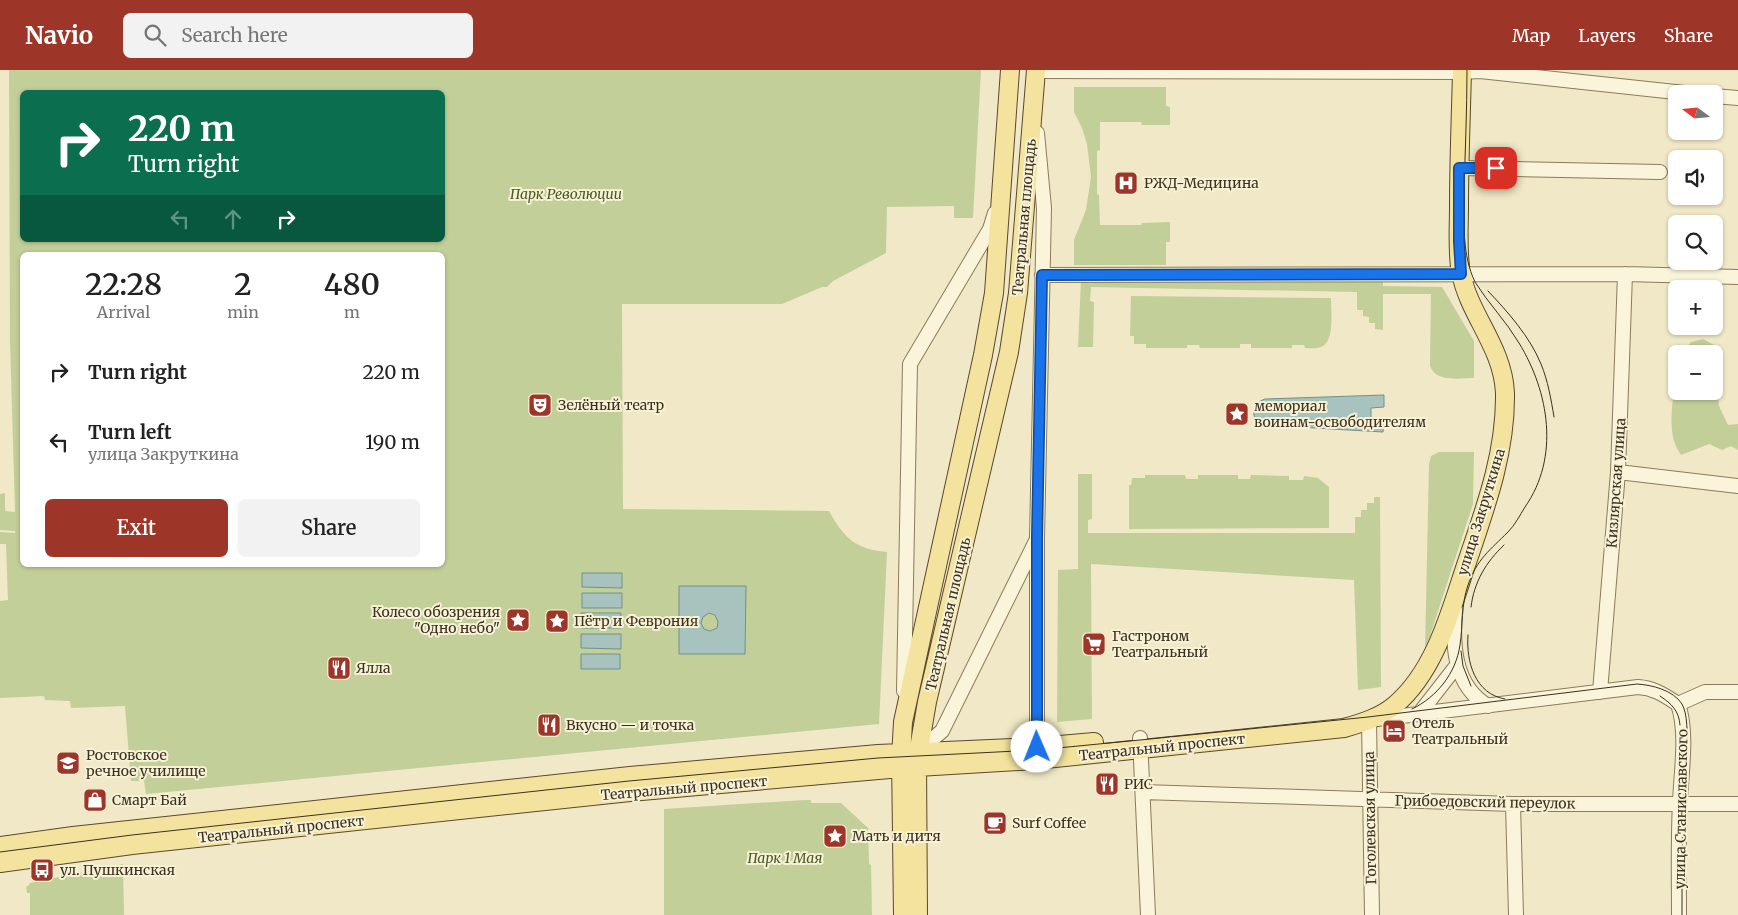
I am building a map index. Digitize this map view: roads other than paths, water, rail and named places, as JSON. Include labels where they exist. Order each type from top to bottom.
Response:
[{"type":"main road","points":[[1001,195],[1010,70]]},
{"type":"main road","points":[[1034,104],[1036,70]]},
{"type":"main road","name":"улица Закруткина","points":[[1369,720],[1395,705],[1420,677],[1438,643],[1496,470],[1503,436],[1505,414],[1504,390],[1496,352],[1468,296],[1461,274],[1459,168],[1462,71]]},
{"type":"main road","name":"Театральная площадь","points":[[909,760],[927,702],[1009,352],[1018,294],[1034,104]]},
{"type":"main road","name":"Театральная площадь","points":[[909,760],[903,722],[983,355],[994,293],[1001,195]]},
{"type":"main road","name":"Театральный проспект","points":[[0,863],[132,845],[909,760],[1037,747],[1140,744],[1344,728],[1369,720]]},
{"type":"main road","name":"Театральный проспект","points":[[0,846],[72,836],[630,776],[909,760],[1036,760],[1140,744]]},
{"type":"main road","points":[[903,915],[909,760]]},
{"type":"main road","points":[[909,760],[918,915]]},
{"type":"street","points":[[1036,70],[1480,70],[1668,91]]},
{"type":"street","points":[[1723,97],[1738,98]]},
{"type":"street","name":"Театральная площадь","points":[[1034,104],[1044,208],[1037,538],[1037,747]]},
{"type":"street","points":[[1459,168],[1660,172]]},
{"type":"street","name":"Театральная площадь","points":[[903,722],[910,364],[990,229],[1001,195]]},
{"type":"street","points":[[1042,275],[1625,274],[1738,277]]},
{"type":"street","name":"Кизлярская улица","points":[[1600,692],[1618,472],[1625,274]]},
{"type":"street","points":[[1618,472],[1738,486]]},
{"type":"street","name":"Театральная площадь","points":[[909,760],[942,731],[1037,538]]},
{"type":"street","name":"улица Закруткина","points":[[1456,594],[1454,642],[1458,664],[1468,689],[1488,706]]},
{"type":"street","points":[[1419,714],[1458,664]]},
{"type":"street","name":"Театральный проспект","points":[[1369,720],[1638,687],[1660,692],[1678,704]]},
{"type":"street","points":[[1678,704],[1705,692],[1738,692]]},
{"type":"street","name":"улица Станиславского","points":[[1678,704],[1683,730],[1679,915]]},
{"type":"street","name":"Гоголевская улица","points":[[1369,720],[1372,915]]},
{"type":"street","points":[[1140,744],[1148,915]]},
{"type":"street","name":"Грибоедовский переулок","points":[[1143,792],[1513,804],[1738,804]]},
{"type":"street","points":[[1513,804],[1516,915]]},
{"type":"water","points":[[1384,395],[1384,407],[1371,408],[1371,418],[1384,418],[1383,432],[1264,425],[1259,423],[1254,416],[1254,408],[1260,401],[1265,399]]},
{"type":"water","points":[[582,573],[622,573],[622,588],[582,587]]},
{"type":"water","points":[[679,586],[746,586],[745,654],[679,654]],"holes":[[[709,613],[715,615],[718,622],[717,628],[710,631],[704,629],[701,623],[703,617]]]},
{"type":"water","points":[[582,593],[622,593],[622,608],[582,608]]},
{"type":"water","points":[[581,613],[621,613],[621,628],[581,628]]},
{"type":"water","points":[[581,634],[621,634],[621,649],[581,648]]},
{"type":"water","points":[[581,654],[620,654],[620,669],[581,669]]},
{"type":"tram line","points":[[1412,709],[1437,691],[1450,674],[1458,655],[1464,600],[1468,585],[1480,562],[1511,529],[1536,488],[1543,467],[1546,446],[1546,425],[1538,382],[1514,335],[1475,282],[1468,261],[1464,216],[1467,70]]},
{"type":"tram line","points":[[1488,291],[1518,325],[1531,344],[1546,377],[1554,417]]},
{"type":"tram line","points":[[1471,607],[1475,589],[1486,565],[1504,545]]},
{"type":"tram line","points":[[1468,635],[1469,656],[1474,675],[1486,691],[1505,699]]},
{"type":"tram line","points":[[1461,651],[1463,666],[1471,686]]},
{"type":"tram line","points":[[0,852],[132,835],[629,781],[878,758],[1037,750],[1368,717],[1637,684],[1655,687],[1673,695],[1682,704],[1685,713],[1687,754],[1683,807],[1682,915]]},
{"type":"tram line","points":[[1660,696],[1674,708],[1680,725]]},
{"type":"place","name":"РЖД-Медицина","points":[[1126,183]]},
{"type":"place","name":"Зелёный театр","points":[[540,405]]},
{"type":"place","name":"мемориал воинам-освободителям","points":[[1237,414]]},
{"type":"place","name":"Колесо обозрения \"Одно небо\"","points":[[518,620]]},
{"type":"place","name":"Пётр и Феврония","points":[[557,621]]},
{"type":"place","name":"Гастроном Театральный","points":[[1094,644]]},
{"type":"place","name":"Ялла","points":[[339,668]]},
{"type":"place","name":"Вкусно — и точка","points":[[549,725]]},
{"type":"place","name":"Отель Театральный","points":[[1394,731]]},
{"type":"place","name":"Ростовское речное училище","points":[[68,763]]},
{"type":"place","name":"РИС","points":[[1107,784]]},
{"type":"place","name":"Смарт Бай","points":[[95,800]]},
{"type":"place","name":"Surf Coffee","points":[[995,823]]},
{"type":"place","name":"Мать и дитя","points":[[835,836]]},
{"type":"place","name":"ул. Пушкинская","points":[[42,870]]},
{"type":"park label","name":"Парк Революции","points":[[566,194]]},
{"type":"park label","name":"Парк 1 Мая","points":[[785,858]]}]
